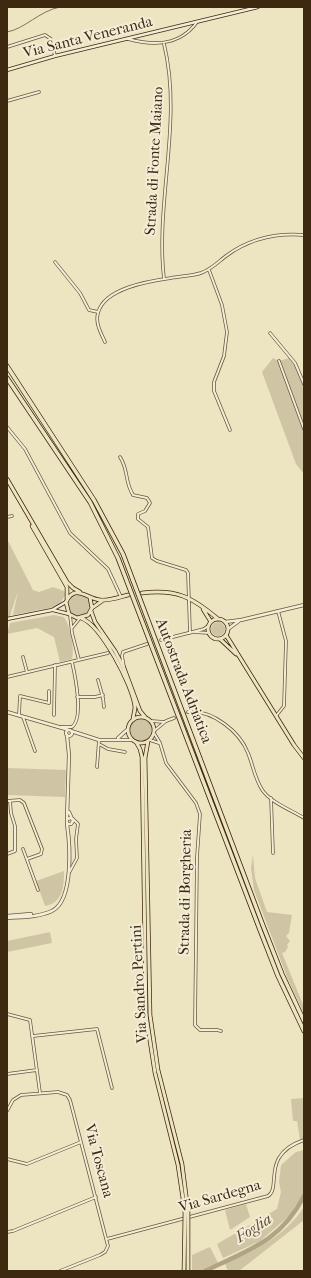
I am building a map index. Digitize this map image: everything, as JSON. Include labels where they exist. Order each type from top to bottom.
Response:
[{"type":"highway","name":"Autostrada Adriatica","points":[[7,366],[94,500],[123,554],[282,974],[304,1021]]},
{"type":"highway","name":"Autostrada Adriatica","points":[[7,378],[90,502],[118,558],[278,976],[304,1031]]},
{"type":"main road","points":[[7,479],[67,582],[73,588],[90,598],[103,600],[128,596]]},
{"type":"main road","points":[[7,483],[65,583],[66,600],[70,614],[88,621],[97,630],[116,660],[133,702],[133,720],[128,728],[132,740],[136,742],[149,740]]},
{"type":"main road","points":[[66,600],[74,594],[80,592]]},
{"type":"main road","points":[[142,593],[167,592],[188,597],[218,619],[226,622],[228,629],[226,635],[220,639]]},
{"type":"main road","points":[[90,598],[95,622],[115,651],[124,668],[140,711],[151,721],[154,732]]},
{"type":"main road","points":[[81,618],[88,615],[92,609],[103,600]]},
{"type":"main road","points":[[201,606],[211,622]]},
{"type":"main road","points":[[218,619],[211,622],[208,626],[209,633],[214,638],[220,639],[242,661]]},
{"type":"main road","points":[[226,635],[304,758]]},
{"type":"main road","points":[[133,720],[145,717]]},
{"type":"main road","name":"Via Sandro Pertini","points":[[154,732],[149,740],[145,758],[150,1015],[158,1070],[182,1164],[186,1211],[188,1271]]},
{"type":"main road","name":"Via Sandro Pertini","points":[[136,742],[142,756],[146,1015],[155,1073],[178,1165],[186,1211],[184,1271]]},
{"type":"street","name":"Via Santa Veneranda","points":[[7,70],[55,56],[258,7]]},
{"type":"street","points":[[128,39],[164,44],[179,38],[197,22]]},
{"type":"street","points":[[7,47],[45,35],[51,39],[55,56]]},
{"type":"street","name":"Strada di Fonte Maiano","points":[[164,44],[169,64],[170,125],[162,250],[164,279]]},
{"type":"street","points":[[7,100],[39,92]]},
{"type":"street","points":[[105,342],[97,322],[98,312],[108,298],[118,291],[164,279],[199,274],[209,270],[240,247],[259,240],[281,235],[304,235]]},
{"type":"street","points":[[55,262],[80,293],[89,310],[98,312]]},
{"type":"street","points":[[209,270],[222,305],[227,332],[224,356],[214,382],[214,391],[230,430]]},
{"type":"street","points":[[270,333],[295,363],[304,384]]},
{"type":"street","points":[[279,361],[304,429]]},
{"type":"street","points":[[7,427],[25,448],[70,533],[108,569],[121,597]]},
{"type":"street","points":[[120,457],[126,468],[128,486],[133,495],[147,498],[150,503],[145,511],[138,514],[138,519],[148,528],[152,558],[187,571],[191,632]]},
{"type":"street","points":[[7,517],[12,516]]},
{"type":"street","points":[[52,610],[66,600]]},
{"type":"street","points":[[226,622],[241,620],[304,605]]},
{"type":"street","points":[[7,619],[52,610],[70,614],[79,660]]},
{"type":"street","points":[[276,716],[284,706],[284,668],[286,647],[278,611]]},
{"type":"street","points":[[72,629],[81,618]]},
{"type":"street","points":[[228,629],[241,620]]},
{"type":"street","points":[[161,640],[204,629],[208,626]]},
{"type":"street","points":[[191,632],[209,633]]},
{"type":"street","points":[[124,668],[122,652],[147,644]]},
{"type":"street","points":[[7,677],[108,653]]},
{"type":"street","points":[[23,657],[27,672]]},
{"type":"street","points":[[52,726],[72,727],[77,719],[76,681],[72,662]]},
{"type":"street","points":[[54,715],[55,666]]},
{"type":"street","points":[[98,680],[103,695],[104,707]]},
{"type":"street","points":[[19,715],[20,696],[49,703],[49,691]]},
{"type":"street","points":[[77,697],[95,697],[103,695]]},
{"type":"street","points":[[188,712],[197,711],[207,714],[237,735],[249,754],[258,783],[263,790],[271,798],[304,818]]},
{"type":"street","points":[[7,712],[99,740],[132,740]]},
{"type":"street","points":[[23,716],[35,751]]},
{"type":"street","points":[[151,721],[166,721],[174,718]]},
{"type":"street","points":[[154,732],[166,721]]},
{"type":"street","points":[[59,728],[67,734],[72,735],[79,733]]},
{"type":"street","points":[[116,739],[128,728]]},
{"type":"street","points":[[68,876],[68,832],[66,821],[68,811],[69,748],[67,734],[70,730]]},
{"type":"street","points":[[69,748],[72,735],[70,730]]},
{"type":"street","name":"Strada di Borgheria","points":[[154,732],[160,743],[166,762],[196,803],[199,810],[195,1025],[200,1030],[221,1031]]},
{"type":"street","points":[[97,767],[97,746],[99,744],[99,740]]},
{"type":"street","points":[[149,740],[154,740],[160,743]]},
{"type":"street","points":[[99,744],[108,749],[125,752]]},
{"type":"street","points":[[271,798],[273,853]]},
{"type":"street","points":[[7,854],[15,851],[15,826],[8,801],[20,800],[24,803],[42,849],[41,854],[27,859]]},
{"type":"street","points":[[68,811],[72,819],[68,832]]},
{"type":"street","points":[[7,917],[39,914],[57,908],[64,899],[70,869],[76,861],[77,822],[67,818]]},
{"type":"street","points":[[67,824],[72,823],[77,826]]},
{"type":"street","points":[[23,849],[38,890]]},
{"type":"street","points":[[68,855],[71,860],[76,861]]},
{"type":"street","points":[[7,1014],[15,1017],[28,1018],[32,1024],[40,1093]]},
{"type":"street","points":[[33,1036],[97,1029],[112,1088]]},
{"type":"street","points":[[7,1074],[37,1070]]},
{"type":"street","name":"Via Toscana","points":[[7,1111],[10,1104],[16,1097],[58,1092],[67,1095],[70,1100],[107,1239]]},
{"type":"street","name":"Via Sardegna","points":[[107,1239],[268,1196],[273,1190],[273,1176],[277,1160],[284,1150],[304,1140]]},
{"type":"street","points":[[7,1159],[27,1164],[81,1142]]},
{"type":"street","points":[[7,1232],[13,1231],[96,1197]]},
{"type":"street","points":[[60,1271],[105,1252],[108,1246],[107,1239]]},
{"type":"shaded area","points":[[273,358],[279,361],[289,358],[297,369],[304,386],[304,474],[296,464],[262,372]]},
{"type":"shaded area","points":[[7,539],[33,590],[39,592],[53,587],[64,591],[65,595],[60,604],[50,608],[13,615],[18,591],[10,616],[7,617]]},
{"type":"shaded area","points":[[79,594],[87,597],[90,605],[87,613],[79,616],[71,613],[68,605],[71,597]]},
{"type":"shaded area","points":[[54,615],[64,617],[68,626],[72,643],[72,659],[60,662],[54,637],[37,628],[7,634],[10,623]]},
{"type":"shaded area","points":[[215,622],[221,622],[225,626],[225,632],[221,636],[215,636],[211,632],[211,626]]},
{"type":"shaded area","points":[[141,719],[149,722],[152,730],[149,738],[141,741],[133,738],[130,730],[133,722]]},
{"type":"shaded area","points":[[7,768],[66,770],[65,797],[7,795]]},
{"type":"shaded area","points":[[253,855],[255,878],[267,912],[292,915],[289,933],[286,936],[290,941],[285,952],[282,953],[304,1007],[304,1014],[287,977],[254,890],[251,868]]},
{"type":"shaded area","points":[[64,871],[63,888],[59,898],[51,904],[45,906],[36,881]]},
{"type":"shaded area","points":[[50,932],[52,943],[7,952],[7,941]]},
{"type":"shaded area","points":[[304,1098],[304,1139],[300,1140],[297,1121],[293,1121],[291,1099]]},
{"type":"shaded area","points":[[304,1150],[304,1193],[289,1216],[260,1241],[223,1258],[217,1244],[277,1209],[281,1192],[279,1182],[281,1165],[296,1152]]},
{"type":"shaded area","points":[[246,1204],[250,1217],[230,1230],[225,1210]]},
{"type":"shaded area","points":[[304,1207],[304,1220],[239,1271],[228,1271],[225,1264],[259,1247],[279,1234]]},
{"type":"shaded area","points":[[210,1247],[218,1263],[200,1271],[192,1271],[192,1255]]},
{"type":"waterway","points":[[7,32],[20,27],[45,12],[60,7]]},
{"type":"waterway","name":"Foglia","points":[[205,1271],[250,1250],[274,1234],[285,1224],[304,1196]]},
{"type":"tunnel","points":[[174,718],[188,712]]}]
